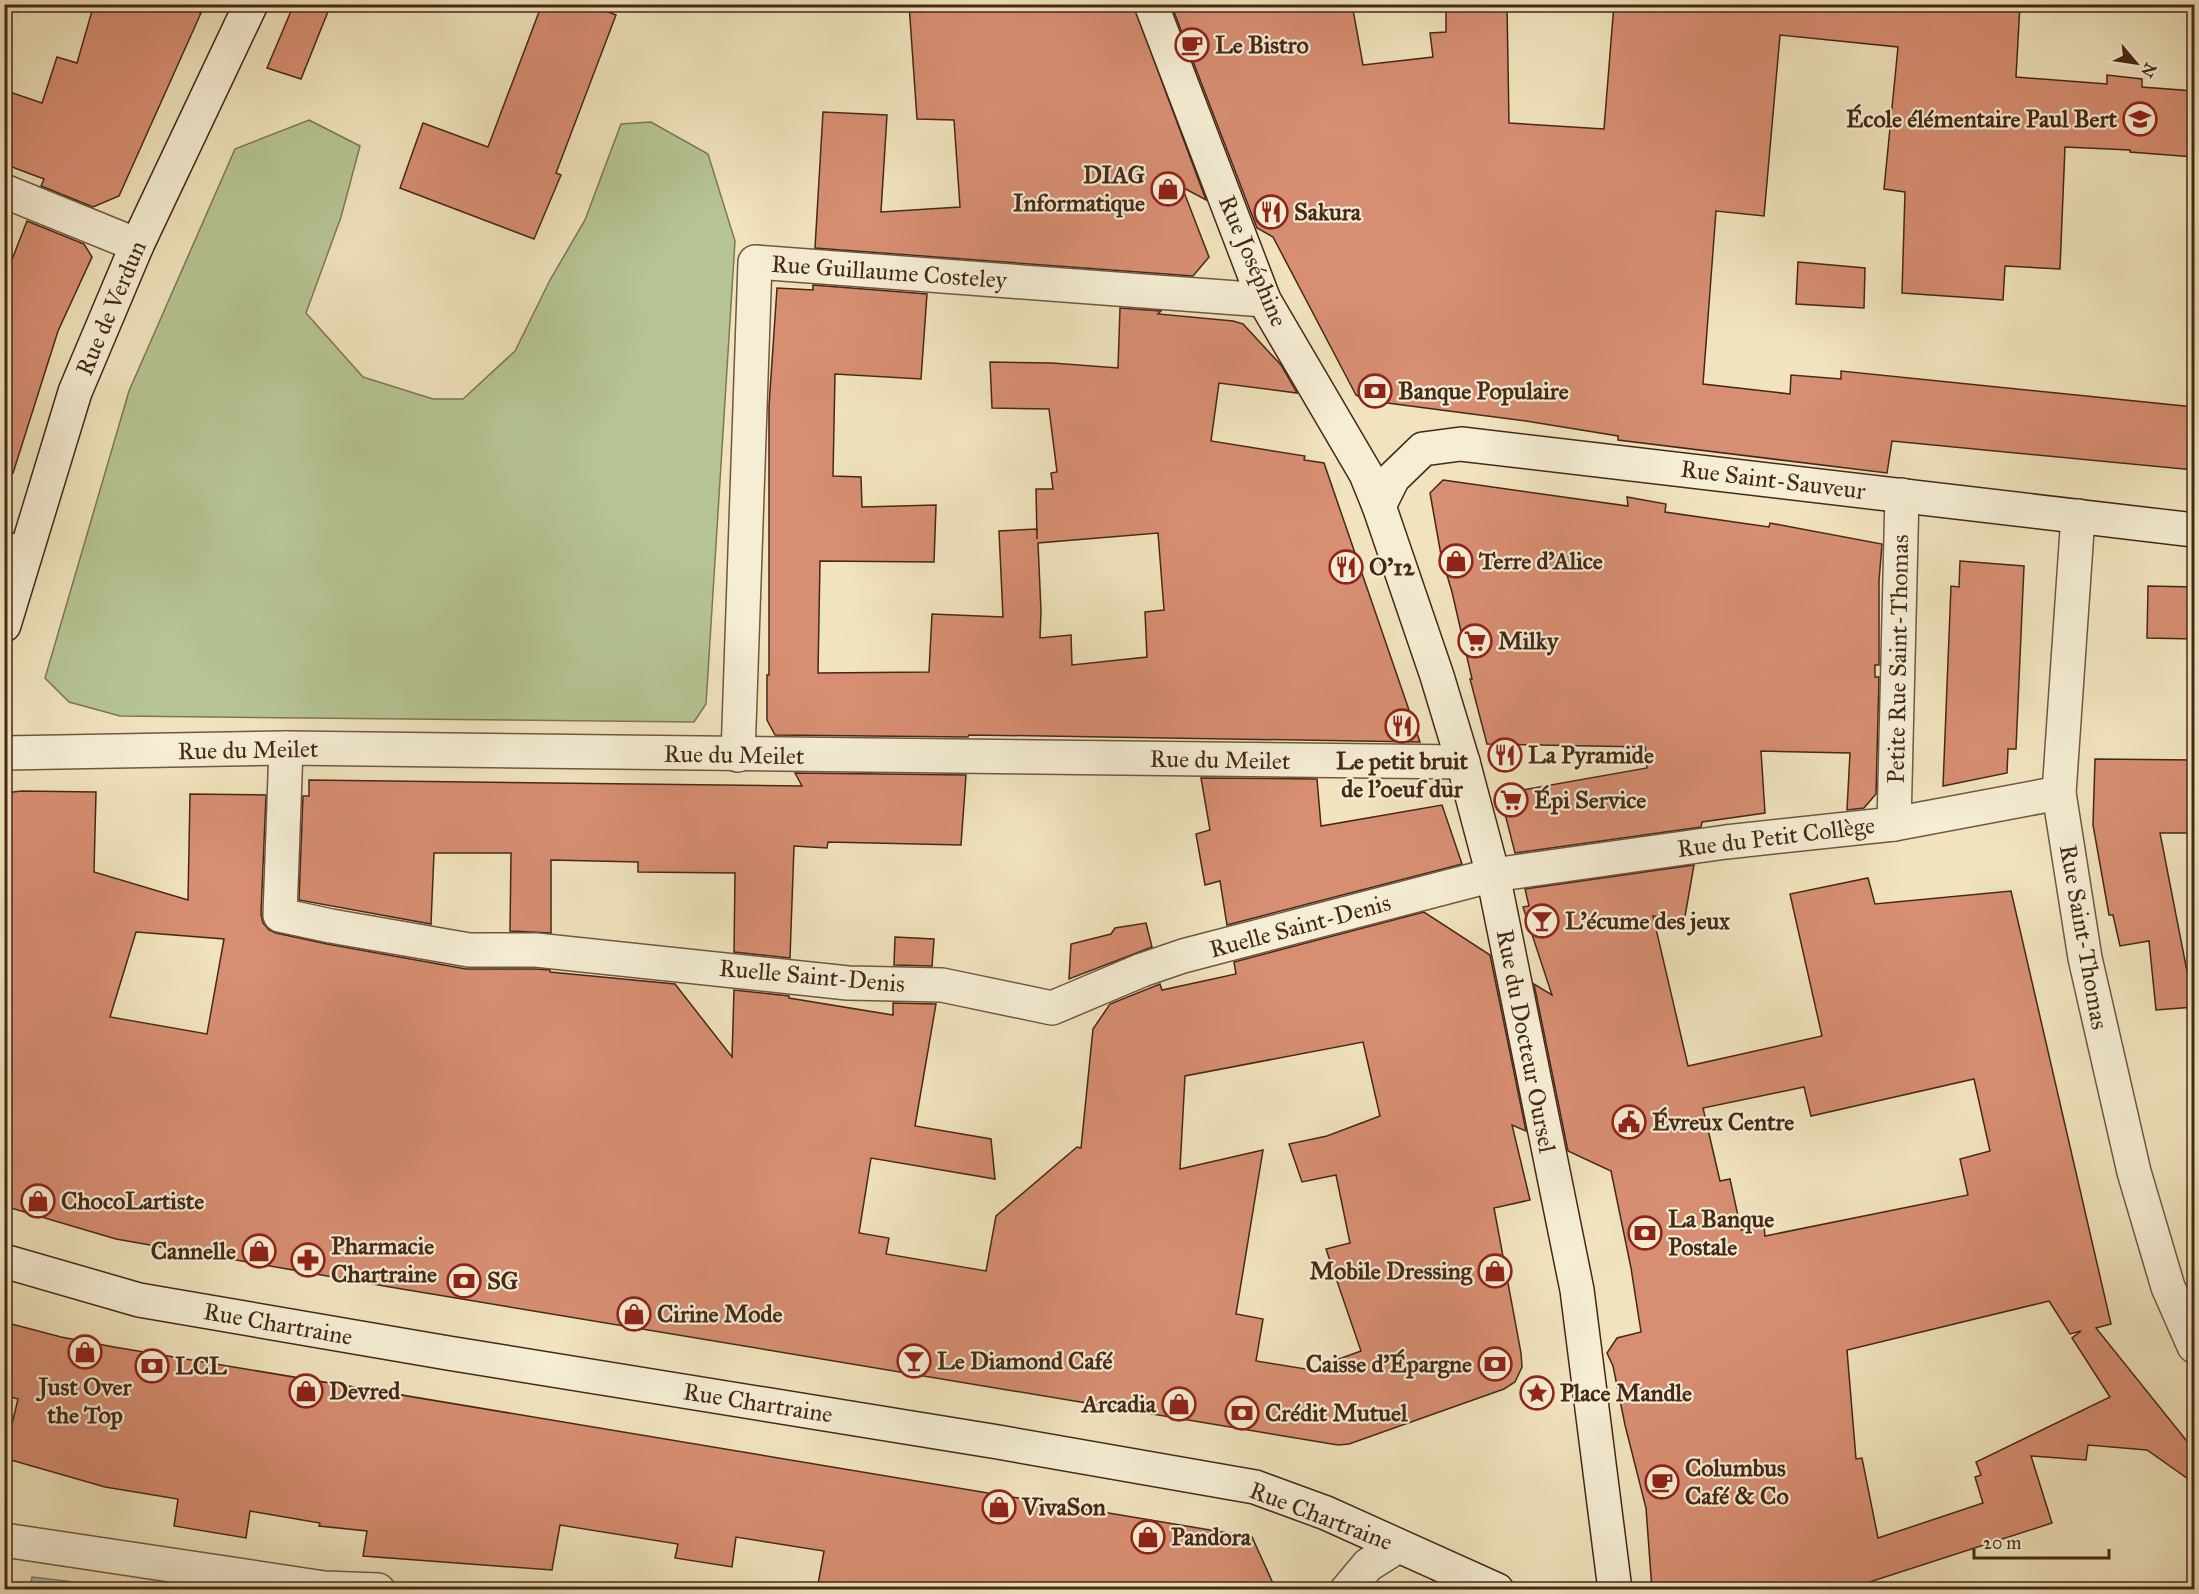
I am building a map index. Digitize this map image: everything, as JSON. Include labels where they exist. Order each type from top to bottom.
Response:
[{"type":"street","name":"Rue de Verdun","points":[[4,625],[15,551],[75,392],[137,245],[251,4]]},
{"type":"street","name":"Rue Joséphine","points":[[1151,4],[1264,300],[1366,474],[1379,506]]},
{"type":"street","points":[[4,191],[137,245]]},
{"type":"street","name":"Rue Guillaume Costeley","points":[[738,755],[755,262],[1264,300]]},
{"type":"street","name":"Rue Saint-Sauveur","points":[[1379,506],[1393,478],[1423,449],[1461,444],[2194,530]]},
{"type":"street","name":"Petite Rue Saint-Thomas","points":[[1894,824],[1902,495]]},
{"type":"street","name":"Rue du Docteur Oursel","points":[[1379,506],[1437,676],[1493,875],[1577,1290],[1615,1590]]},
{"type":"street","name":"Rue Saint-Thomas","points":[[2078,516],[2059,793],[2085,958],[2134,1172],[2168,1287],[2194,1346]]},
{"type":"street","name":"Rue du Meilet","points":[[4,753],[286,748],[1463,762]]},
{"type":"street","name":"Ruelle Saint-Denis","points":[[286,748],[280,915],[469,950],[536,950],[848,983],[942,986],[1052,1008],[1142,970],[1183,957],[1493,875]]},
{"type":"street","name":"Rue du Petit Collège","points":[[1493,875],[1726,842],[1894,824],[2059,793]]},
{"type":"street","name":"Rue Chartraine","points":[[4,1261],[139,1300],[459,1355],[998,1442],[1255,1487],[1326,1513],[1497,1590]]},
{"type":"street","points":[[4,1540],[324,1587],[378,1590]]},
{"type":"street","points":[[1347,1590],[1368,1565],[1398,1546]]},
{"type":"green space","points":[[309,120],[360,146],[341,217],[306,313],[363,377],[433,399],[463,399],[515,351],[550,280],[585,220],[621,124],[651,122],[708,154],[735,241],[706,704],[694,722],[120,716],[69,702],[45,678],[129,391],[235,149]]},
{"type":"water","points":[[32,1577],[131,1589],[30,1589]]},
{"type":"building","points":[[94,4],[177,4],[201,13],[119,196],[93,207],[41,186],[44,179],[4,164],[4,90],[42,103],[57,57],[77,63]]},
{"type":"building","points":[[294,4],[331,4],[301,79],[267,68]]},
{"type":"building","points":[[542,4],[588,4],[616,15],[556,173],[561,175],[534,239],[400,188],[423,123],[488,147]]},
{"type":"building","points":[[909,4],[1133,4],[1206,200],[1182,187],[1209,257],[1193,276],[815,248],[823,112],[887,115],[881,212],[960,207],[954,120],[917,119]]},
{"type":"building","points":[[1171,4],[1352,4],[1363,65],[1433,57],[1430,33],[1446,32],[1446,4],[1507,4],[1509,123],[1604,129],[1614,4],[2020,4],[2016,77],[2107,84],[2107,75],[2142,79],[2142,87],[2194,91],[2194,157],[2130,152],[2130,150],[2065,147],[2060,269],[2005,266],[2003,300],[1902,293],[1905,192],[1884,189],[1898,47],[1780,35],[1764,216],[1716,211],[1703,384],[1790,394],[1791,375],[1841,379],[1841,371],[2194,407],[2194,470],[1892,441],[1887,473],[1618,440],[1618,436],[1526,421],[1364,400],[1356,395],[1273,237],[1257,228]]},
{"type":"building","points":[[27,221],[84,244],[92,257],[58,331],[13,473],[4,471],[4,280]]},
{"type":"building","points":[[1798,262],[1865,268],[1864,308],[1796,304]]},
{"type":"building","points":[[813,285],[927,294],[921,379],[835,374],[833,476],[861,477],[862,507],[936,505],[934,562],[820,561],[818,673],[929,672],[932,614],[1003,617],[999,531],[1037,529],[1036,489],[1053,489],[1051,473],[1057,472],[1049,409],[992,408],[990,362],[1052,363],[1118,368],[1120,308],[1161,311],[1158,314],[1233,321],[1243,324],[1281,365],[1297,393],[1219,383],[1211,441],[1305,456],[1304,460],[1324,463],[1420,742],[969,735],[968,737],[775,735],[767,720],[767,675],[769,675],[769,406],[777,288],[813,290]],"holes":[[[1158,533],[1164,610],[1145,612],[1147,657],[1072,665],[1071,635],[1040,638],[1038,543]]]},
{"type":"building","points":[[1443,480],[1628,506],[1627,497],[1666,504],[1665,512],[1769,527],[1770,523],[1882,544],[1879,581],[1879,665],[1875,665],[1875,677],[1879,677],[1876,794],[1864,808],[1847,810],[1850,753],[1761,751],[1765,813],[1702,822],[1701,827],[1515,853],[1500,794],[1647,768],[1645,747],[1487,744],[1470,679],[1472,679],[1452,592],[1441,555],[1430,493]]},
{"type":"building","points":[[1960,561],[2024,566],[2016,749],[2008,749],[2007,773],[1943,786],[1951,586],[1959,587]]},
{"type":"building","points":[[2148,586],[2194,587],[2194,639],[2147,638]]},
{"type":"building","points":[[2095,759],[2194,760],[2194,833],[2160,833],[2194,1007],[2156,1010],[2149,941],[2120,946],[2113,915],[2109,915],[2093,825]]},
{"type":"building","points":[[795,773],[966,775],[961,845],[828,842],[827,848],[794,846],[790,958],[734,952],[735,873],[638,872],[638,862],[551,860],[551,933],[510,931],[511,853],[434,853],[431,924],[299,900],[303,796],[309,796],[309,780],[802,786]]},
{"type":"building","points":[[1201,778],[1317,779],[1321,826],[1442,805],[1462,864],[1227,925],[1220,881],[1205,885],[1196,834],[1210,830]]},
{"type":"building","points":[[22,791],[96,792],[94,872],[188,900],[190,794],[266,795],[261,914],[263,923],[269,930],[327,944],[466,969],[550,970],[550,972],[675,984],[732,1057],[734,990],[789,996],[789,998],[893,1015],[893,1003],[936,1004],[915,1126],[991,1139],[995,1179],[871,1158],[859,1233],[889,1238],[886,1254],[986,1271],[996,1216],[1077,1147],[1081,1148],[1093,1029],[1110,1004],[1160,984],[1162,990],[1236,974],[1234,962],[1424,912],[1490,955],[1526,1131],[1512,1125],[1530,1200],[1494,1208],[1522,1367],[1515,1382],[1504,1389],[1349,1444],[1338,1445],[116,1239],[4,1206],[4,793]],"holes":[[[136,932],[224,939],[207,1034],[110,1017]],[[1363,1042],[1380,1116],[1327,1136],[1289,1144],[1302,1182],[1336,1175],[1350,1243],[1326,1249],[1361,1351],[1325,1364],[1324,1372],[1256,1361],[1263,1319],[1236,1314],[1263,1150],[1180,1169],[1185,1076]]]},
{"type":"building","points":[[1694,865],[1684,922],[1653,916],[1688,1066],[1822,1036],[1790,894],[1868,878],[1875,904],[2011,891],[2111,1324],[2096,1328],[2194,1450],[2194,1483],[2147,1450],[2088,1445],[2086,1460],[2031,1456],[2052,1523],[1845,1590],[1652,1590],[1646,1508],[1613,1366],[1607,1353],[1617,1338],[1641,1332],[1631,1268],[1611,1171],[1568,1151],[1534,984],[1552,995],[1523,907],[1529,906],[1525,889]],"holes":[[[1974,1079],[1990,1151],[1960,1159],[1968,1195],[1765,1236],[1764,1226],[1741,1230],[1730,1179],[1720,1181],[1703,1108],[1804,1087],[1811,1116]],[[2049,1301],[2070,1334],[2081,1331],[2072,1338],[2110,1397],[1976,1462],[1981,1475],[1975,1477],[1983,1503],[1878,1538],[1862,1458],[1856,1459],[1847,1350]]]},
{"type":"building","points":[[1146,923],[1152,947],[1069,979],[1071,944],[1111,934],[1115,928]]},
{"type":"building","points":[[895,937],[934,939],[932,966],[894,965]]},
{"type":"building","points":[[4,1322],[61,1337],[114,1347],[1252,1537],[1276,1590],[817,1590],[824,1551],[736,1537],[732,1567],[675,1558],[678,1544],[560,1525],[552,1570],[363,1556],[367,1531],[319,1526],[320,1523],[250,1511],[246,1538],[174,1526],[178,1499],[105,1487],[4,1458],[18,1399],[4,1395]]},
{"type":"place","name":"Le Bistro","points":[[1192,45]]},
{"type":"place","name":"École élémentaire Paul Bert","points":[[2140,119]]},
{"type":"place","name":"DIAG Informatique","points":[[1168,189]]},
{"type":"place","name":"Sakura","points":[[1271,212]]},
{"type":"place","name":"Banque Populaire","points":[[1375,391]]},
{"type":"place","name":"Terre d'Alice","points":[[1456,561]]},
{"type":"place","name":"O'12","points":[[1346,567]]},
{"type":"place","name":"Milky","points":[[1475,641]]},
{"type":"place","name":"Le petit bruit de l'oeuf dur","points":[[1402,726]]},
{"type":"place","name":"La Pyramide","points":[[1505,755]]},
{"type":"place","name":"Épi Service","points":[[1511,800]]},
{"type":"place","name":"L'écume des jeux","points":[[1542,921]]},
{"type":"place","name":"Évreux Centre","points":[[1629,1122]]},
{"type":"place","name":"ChocoLartiste","points":[[38,1201]]},
{"type":"place","name":"La Banque Postale","points":[[1645,1233]]},
{"type":"place","name":"Cannelle","points":[[259,1251]]},
{"type":"place","name":"Pharmacie Chartraine","points":[[308,1260]]},
{"type":"place","name":"Mobile Dressing","points":[[1495,1271]]},
{"type":"place","name":"SG","points":[[464,1281]]},
{"type":"place","name":"Cirine Mode","points":[[634,1314]]},
{"type":"place","name":"Just Over the Top","points":[[85,1352]]},
{"type":"place","name":"Le Diamond Café","points":[[914,1361]]},
{"type":"place","name":"Caisse d'Épargne","points":[[1495,1364]]},
{"type":"place","name":"LCL","points":[[152,1366]]},
{"type":"place","name":"Devred","points":[[306,1391]]},
{"type":"place","name":"Place Mandle","points":[[1537,1393]]},
{"type":"place","name":"Arcadia","points":[[1179,1404]]},
{"type":"place","name":"Crédit Mutuel","points":[[1242,1413]]},
{"type":"place","name":"Columbus Café & Co","points":[[1662,1482]]},
{"type":"place","name":"VivaSon","points":[[999,1507]]},
{"type":"place","name":"Pandora","points":[[1148,1537]]}]
